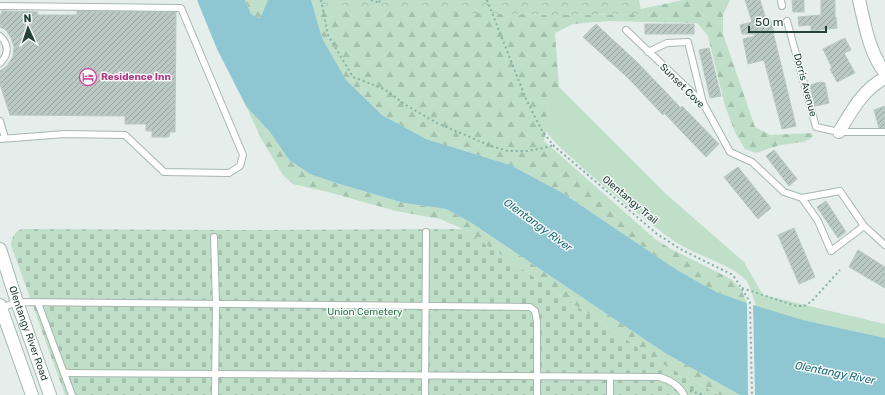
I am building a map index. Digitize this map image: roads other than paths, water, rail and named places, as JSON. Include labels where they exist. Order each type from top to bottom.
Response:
[{"type":"main road","points":[[859,0],[873,52],[878,64],[885,73]]},
{"type":"main road","points":[[839,132],[853,109],[869,88],[885,78]]},
{"type":"main road","name":"Olentangy River Road","points":[[0,251],[50,395]]},
{"type":"main road","name":"Olentangy River Road","points":[[0,306],[32,395]]},
{"type":"lane","points":[[0,6],[181,8],[243,155],[240,166],[229,173],[164,172],[125,135],[65,134],[2,138],[0,121]]},
{"type":"lane","name":"Dorris Avenue","points":[[787,21],[816,127],[839,132]]},
{"type":"lane","name":"Sunset Cove","points":[[626,30],[703,103],[730,152],[752,162],[784,192],[802,198]]},
{"type":"lane","points":[[0,36],[6,42],[7,48],[4,59],[0,63]]},
{"type":"lane","points":[[648,52],[667,43],[688,42],[703,103]]},
{"type":"lane","points":[[839,132],[885,132]]},
{"type":"lane","points":[[864,226],[831,251],[818,221],[802,198],[840,191],[864,226],[885,245]]},
{"type":"lane","points":[[426,232],[426,395]]},
{"type":"lane","points":[[214,237],[216,304],[215,395]]},
{"type":"lane","points":[[0,306],[17,302],[38,302],[530,307],[535,311],[537,322],[537,395]]},
{"type":"lane","points":[[38,302],[72,395]]},
{"type":"lane","points":[[64,373],[659,377],[677,385],[684,394]]},
{"type":"lane","points":[[610,377],[610,395]]},
{"type":"water","name":"Olentangy River","points":[[197,0],[245,0],[251,14],[259,18],[268,0],[311,0],[322,38],[346,80],[382,115],[426,139],[510,165],[561,192],[677,270],[716,292],[803,320],[885,338],[885,395],[740,395],[665,353],[470,222],[446,209],[404,203],[310,174],[289,160],[270,132],[246,106],[217,49]]},
{"type":"place","name":"Residence Inn","points":[[88,77]]},
{"type":"park label","name":"Union Cemetery","points":[[365,312]]}]
